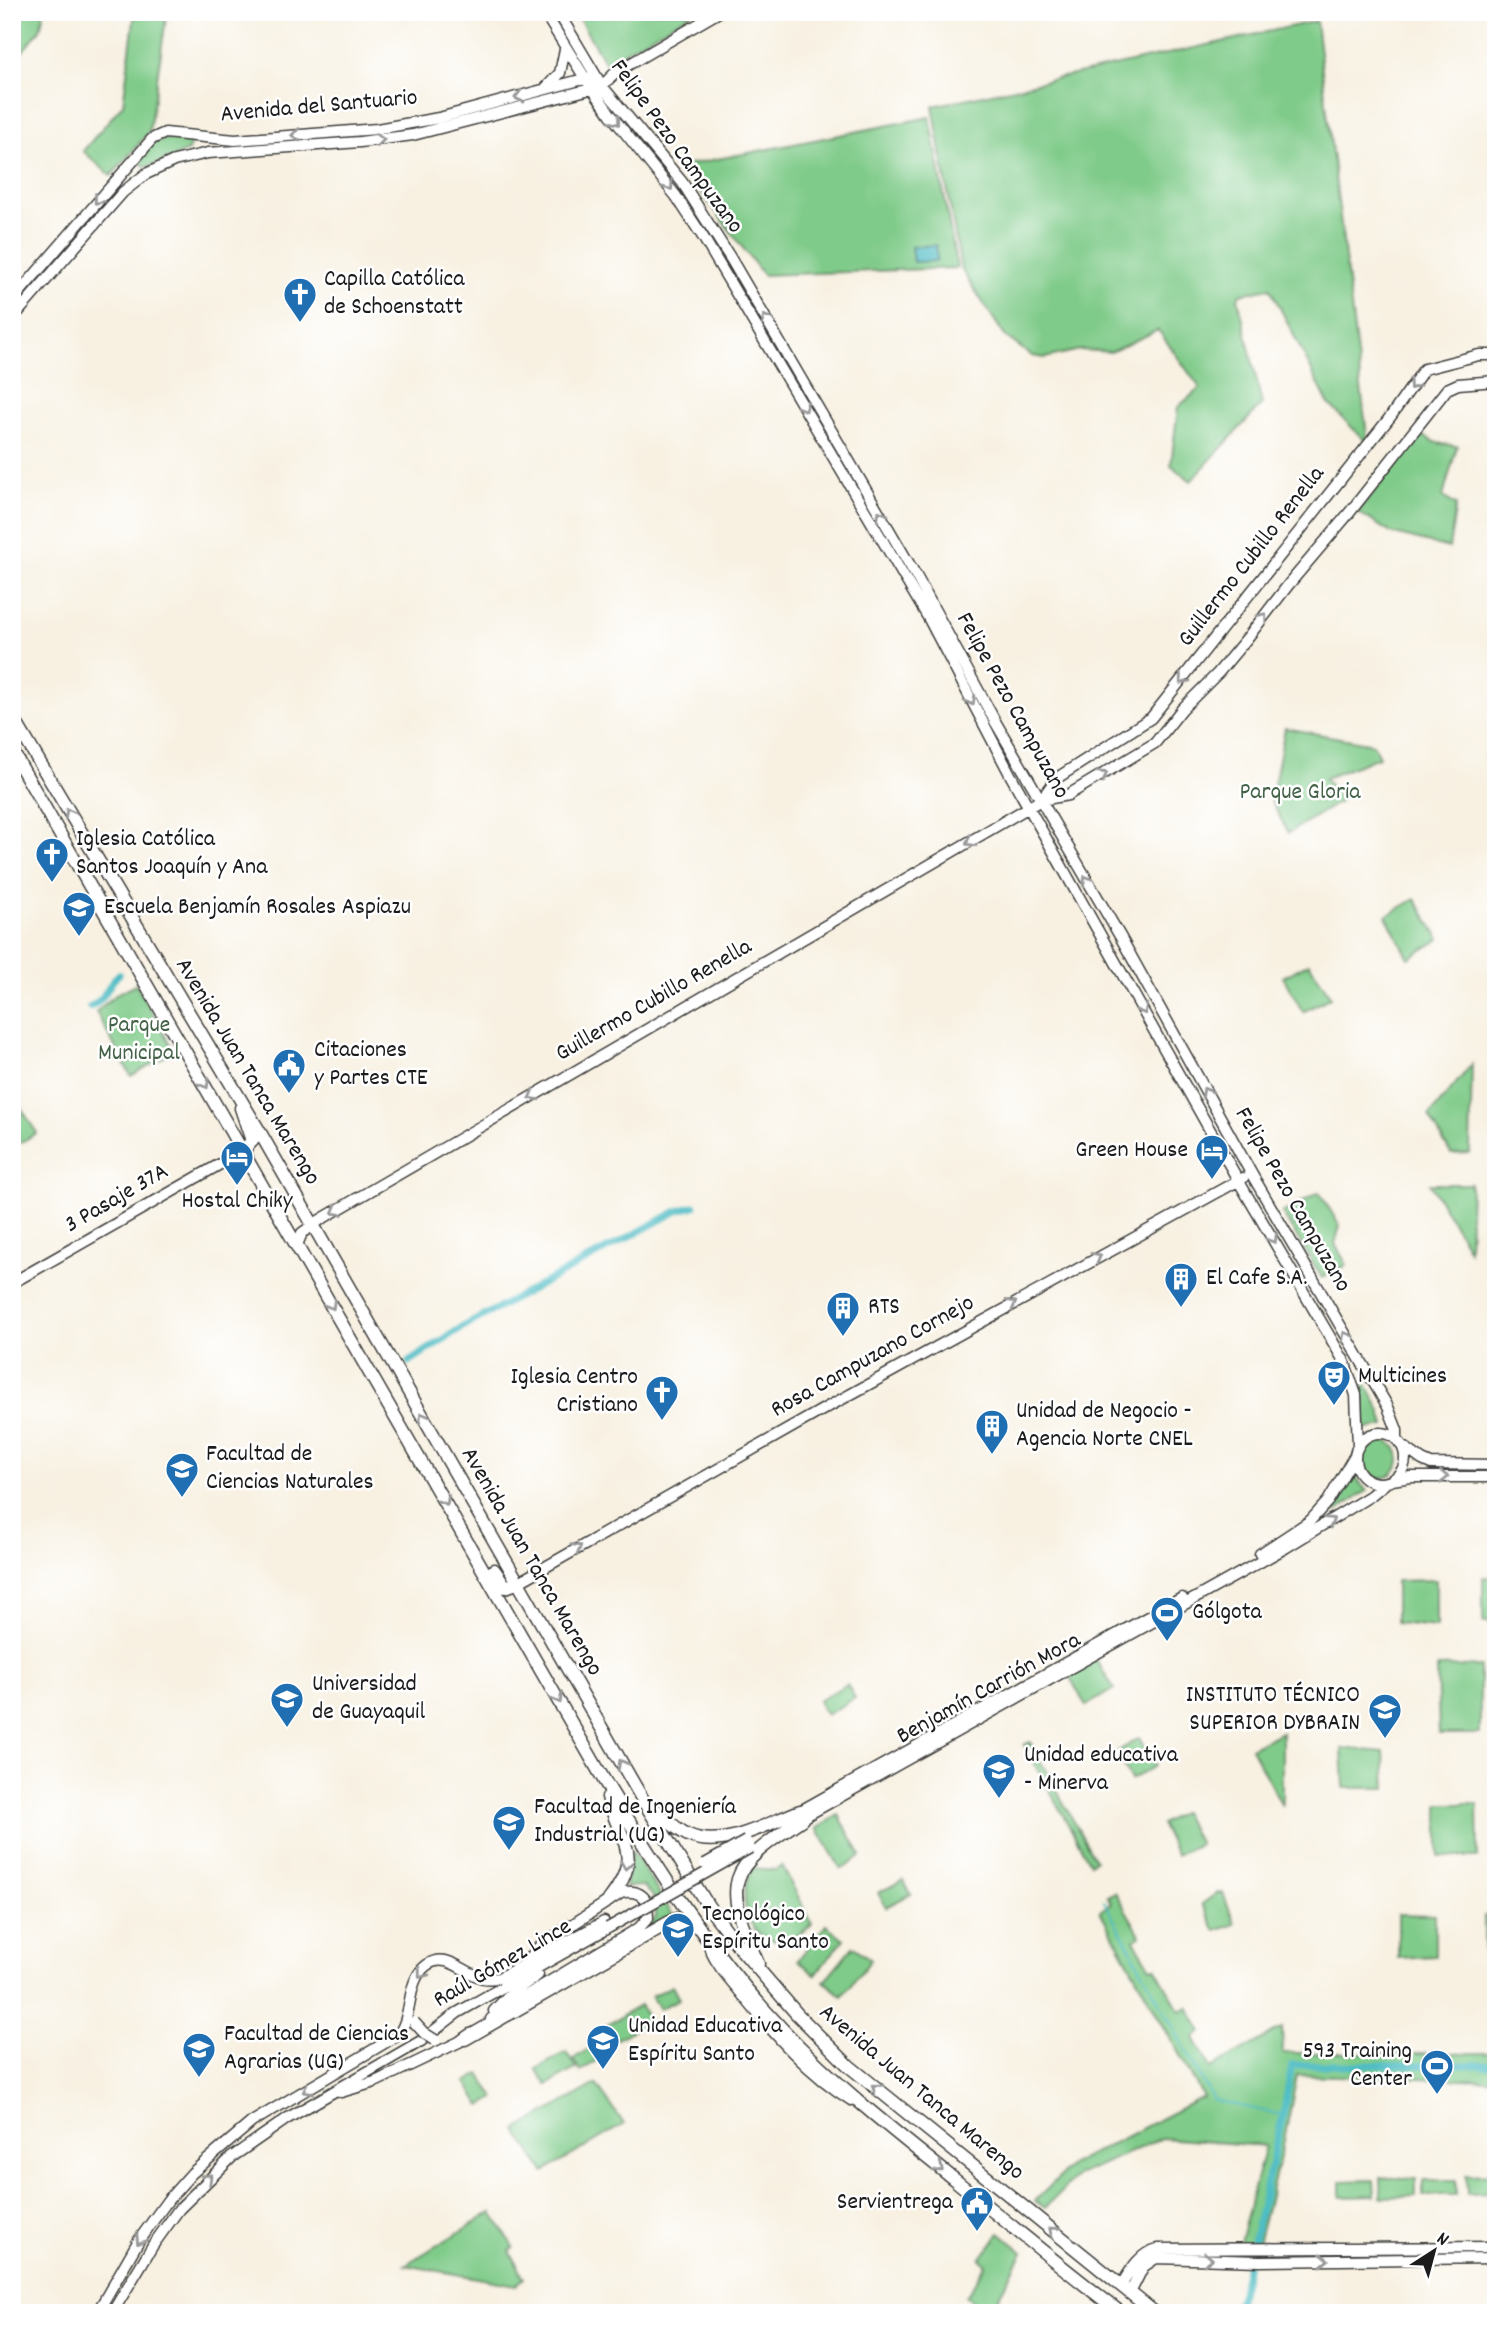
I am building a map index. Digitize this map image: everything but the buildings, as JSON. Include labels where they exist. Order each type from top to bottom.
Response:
[{"type":"main road","name":"Felipe Pezo Campuzano","points":[[544,12],[565,49],[700,208],[910,577],[1128,950],[1251,1173],[1388,1407],[1399,1442]]},
{"type":"main road","name":"Felipe Pezo Campuzano","points":[[558,12],[594,82]]},
{"type":"main road","name":"Avenida del Santuario","points":[[12,319],[110,205],[135,182],[153,171],[208,152],[360,142],[413,135],[594,82],[719,12]]},
{"type":"main road","points":[[542,91],[560,73],[565,49]]},
{"type":"main road","name":"Avenida del Santuario","points":[[12,301],[159,134],[235,140],[377,128],[439,118],[542,91],[594,82]]},
{"type":"main road","points":[[185,134],[196,144],[190,156]]},
{"type":"main road","points":[[140,153],[137,161],[139,166],[153,171]]},
{"type":"main road","name":"Guillermo Cubillo Renella","points":[[297,1245],[302,1233],[313,1225],[1029,808],[1041,800],[1057,778],[1152,718],[1391,416],[1424,369],[1479,355],[1496,355]]},
{"type":"main road","name":"Guillermo Cubillo Renella","points":[[1041,800],[1069,795],[1155,743],[1182,709],[1218,673],[1248,637],[1447,389],[1458,384],[1492,381]]},
{"type":"main road","name":"Felipe Pezo Campuzano","points":[[910,577],[1029,808],[1248,1198],[1344,1361],[1356,1395],[1357,1451]]},
{"type":"main road","name":"Avenida Juan Tanca Marengo","points":[[12,716],[239,1098],[640,1795],[702,1896],[764,1977],[849,2066],[1155,2313]]},
{"type":"main road","points":[[12,724],[24,735]]},
{"type":"main road","name":"Avenida Juan Tanca Marengo","points":[[12,751],[604,1780],[655,1864],[700,1930],[781,2029],[872,2114],[1114,2311]]},
{"type":"main road","points":[[239,1098],[244,1122],[252,1138],[251,1144],[243,1151]]},
{"type":"main road","name":"3 Pasaje 37A","points":[[12,1283],[243,1151]]},
{"type":"main road","name":"Rosa Campuzano Cornejo","points":[[519,1583],[847,1396],[1251,1173]]},
{"type":"main road","points":[[1248,1198],[1254,1189],[1261,1190]]},
{"type":"main road","points":[[1496,1465],[1431,1464],[1391,1436],[1376,1434],[1368,1436],[1357,1451],[1356,1463],[1364,1477],[1379,1483],[1411,1477],[1496,1477]]},
{"type":"main road","points":[[1390,1481],[1398,1476],[1405,1464],[1399,1442]]},
{"type":"main road","name":"Benjamín Carrión Mora","points":[[801,1815],[1294,1534],[1328,1501],[1357,1451]]},
{"type":"main road","name":"Benjamín Carrión Mora","points":[[606,1925],[1285,1548],[1390,1481]]},
{"type":"main road","points":[[460,1527],[491,1565],[503,1585],[508,1587],[519,1583]]},
{"type":"main road","points":[[604,1780],[628,1853],[625,1877],[609,1900]]},
{"type":"main road","points":[[640,1795],[677,1828],[701,1839],[727,1838],[801,1815]]},
{"type":"main road","points":[[764,1977],[742,1926],[735,1903],[735,1884],[749,1860],[801,1815]]},
{"type":"main road","points":[[410,2003],[414,2022],[424,2033],[435,2040],[462,2040],[505,2008],[639,1928],[648,1917],[647,1902],[638,1893],[628,1891],[609,1900],[548,1941],[521,1967]]},
{"type":"main road","points":[[313,2103],[375,2082],[462,2040],[675,1919],[686,1921],[700,1930]]},
{"type":"main road","name":"Raúl Gómez Lince","points":[[112,2313],[153,2245],[179,2209],[203,2183],[252,2142],[313,2103],[404,2052],[457,2013],[606,1925]]},
{"type":"main road","points":[[548,1941],[581,1939]]},
{"type":"main road","points":[[477,2029],[508,1996],[581,1939]]},
{"type":"main road","name":"Raúl Gómez Lince","points":[[97,2313],[139,2240],[167,2200],[192,2173],[252,2122],[394,2040],[405,2025],[412,1990],[422,1969],[433,1962],[448,1962],[484,1979],[491,1979],[507,1975],[581,1939]]},
{"type":"main road","points":[[1257,2255],[1496,2247]]},
{"type":"main road","points":[[1125,2289],[1143,2267],[1156,2258],[1240,2255],[1496,2258]]},
{"type":"green space","points":[[12,12],[44,12],[40,30],[12,64]]},
{"type":"green space","points":[[135,12],[167,12],[149,132],[111,176],[83,151],[123,104]]},
{"type":"green space","points":[[575,12],[693,12],[605,63]]},
{"type":"green space","points":[[1316,21],[1368,444],[1328,403],[1270,288],[1240,294],[1238,298],[1262,404],[1191,481],[1171,465],[1178,407],[1200,388],[1158,330],[1111,352],[1080,350],[1045,358],[1032,356],[1005,336],[961,269],[933,106]]},
{"type":"green space","points":[[930,117],[957,268],[763,275],[682,166]]},
{"type":"green space","points":[[169,138],[187,139],[191,142],[188,151],[149,167],[141,163],[141,157],[155,142]]},
{"type":"green space","points":[[1420,434],[1437,443],[1457,446],[1443,497],[1456,505],[1449,548],[1391,533],[1358,512]]},
{"type":"green space","name":"Parque Gloria","points":[[1285,728],[1373,744],[1379,757],[1325,778],[1341,801],[1288,833],[1271,800]]},
{"type":"green space","points":[[1415,899],[1440,939],[1409,958],[1386,916]]},
{"type":"green space","points":[[1309,963],[1331,997],[1303,1012],[1283,977]]},
{"type":"green space","name":"Parque Municipal","points":[[136,984],[174,1051],[131,1076],[96,1012],[116,994]]},
{"type":"green space","points":[[1472,1064],[1470,1153],[1451,1154],[1429,1116]]},
{"type":"green space","points":[[12,1094],[37,1133],[18,1144],[12,1134]]},
{"type":"green space","points":[[1430,1184],[1471,1184],[1469,1250]]},
{"type":"green space","points":[[1319,1192],[1340,1226],[1335,1244],[1347,1265],[1322,1278],[1282,1213]]},
{"type":"green space","points":[[1367,1385],[1381,1411],[1385,1426],[1365,1429],[1361,1388]]},
{"type":"green space","points":[[1380,1440],[1394,1445],[1399,1459],[1394,1473],[1380,1478],[1366,1473],[1361,1459],[1366,1445]]},
{"type":"green space","points":[[1351,1473],[1367,1491],[1317,1524],[1316,1523]]},
{"type":"green space","points":[[1483,1577],[1496,1578],[1496,1622],[1483,1622]]},
{"type":"green space","points":[[1436,1580],[1436,1627],[1396,1623],[1396,1581]]},
{"type":"green space","points":[[1095,1658],[1114,1689],[1086,1706],[1067,1672]]},
{"type":"green space","points":[[1480,1666],[1480,1734],[1439,1734],[1437,1667]]},
{"type":"green space","points":[[847,1684],[855,1698],[826,1715],[818,1701]]},
{"type":"green space","points":[[1282,1732],[1282,1806],[1251,1748]]},
{"type":"green space","points":[[1139,1738],[1155,1766],[1131,1780],[1117,1752]]},
{"type":"green space","points":[[1030,1742],[1095,1860],[1090,1863],[1024,1745]]},
{"type":"green space","points":[[1342,1748],[1384,1752],[1386,1788],[1344,1788]]},
{"type":"green space","points":[[1439,1804],[1477,1804],[1478,1857],[1439,1857]]},
{"type":"green space","points":[[1182,1812],[1199,1844],[1176,1855],[1161,1824]]},
{"type":"green space","points":[[839,1815],[861,1856],[841,1869],[817,1828]]},
{"type":"green space","points":[[632,1851],[673,1915],[648,1928],[656,1916],[653,1896],[643,1886],[625,1887]]},
{"type":"green space","points":[[782,1866],[812,1923],[795,1936],[780,1940],[767,1938],[757,1932],[750,1921],[745,1894],[747,1880],[753,1868],[776,1870]]},
{"type":"green space","points":[[903,1880],[911,1894],[886,1907],[878,1893]]},
{"type":"green space","points":[[1115,1892],[1141,1936],[1134,1940],[1151,1968],[1155,1967],[1180,2011],[1188,2007],[1202,2032],[1194,2038],[1211,2068],[1282,2028],[1283,2053],[1496,2053],[1496,2080],[1297,2075],[1284,2141],[1257,2247],[1239,2246],[1265,2146],[1162,2138],[1078,2175],[1045,2208],[1035,2201],[1071,2165],[1203,2097],[1100,1911],[1111,1903],[1107,1896]]},
{"type":"green space","points":[[1217,1893],[1223,1893],[1235,1924],[1216,1931],[1202,1904]]},
{"type":"green space","points":[[1398,1914],[1435,1915],[1435,1956],[1398,1958]]},
{"type":"green space","points":[[1484,1916],[1496,1916],[1496,1959],[1485,1959]]},
{"type":"green space","points":[[826,1925],[844,1939],[815,1975],[798,1960]]},
{"type":"green space","points":[[853,1946],[871,1960],[842,1996],[824,1981]]},
{"type":"green space","points":[[672,1986],[679,1999],[659,2009],[651,1996]]},
{"type":"green space","points":[[640,2005],[649,2021],[615,2040],[607,2025]]},
{"type":"green space","points":[[596,2045],[603,2057],[580,2071],[573,2059]]},
{"type":"green space","points":[[566,2052],[577,2068],[547,2085],[536,2069]]},
{"type":"green space","points":[[480,2074],[495,2098],[481,2106],[466,2082]]},
{"type":"green space","points":[[596,2084],[624,2124],[544,2172],[516,2130]]},
{"type":"green space","points":[[1496,2174],[1496,2193],[1467,2194],[1466,2175]]},
{"type":"green space","points":[[1381,2178],[1416,2178],[1416,2196],[1381,2197]]},
{"type":"green space","points":[[1374,2180],[1375,2196],[1341,2197],[1341,2181]]},
{"type":"green space","points":[[1423,2180],[1456,2180],[1456,2195],[1423,2195]]},
{"type":"green space","points":[[492,2212],[514,2248],[510,2251],[524,2278],[516,2285],[405,2265]]},
{"type":"green space","points":[[1000,2233],[1023,2252],[990,2312],[966,2297],[986,2264],[980,2259]]},
{"type":"water","points":[[936,245],[937,261],[913,262],[911,247]]},
{"type":"waterway","points":[[90,1007],[103,996],[119,974]]},
{"type":"waterway","points":[[409,1362],[461,1328],[677,1211],[695,1206]]},
{"type":"waterway","points":[[1104,1901],[1213,2100],[1283,2115]]},
{"type":"waterway","points":[[1234,2313],[1283,2115],[1292,2065],[1496,2065]]},
{"type":"place","name":"Capilla Católica de Schoenstatt","points":[[300,324]]},
{"type":"place","name":"Iglesia Católica Santos Joaquín y Ana","points":[[52,884]]},
{"type":"place","name":"Escuela Benjamín Rosales Aspiazu","points":[[79,938]]},
{"type":"place","name":"Citaciones y Partes CTE","points":[[289,1095]]},
{"type":"place","name":"Green House","points":[[1212,1181]]},
{"type":"place","name":"Hostal Chiky","points":[[237,1187]]},
{"type":"place","name":"El Cafe S.A.","points":[[1181,1309]]},
{"type":"place","name":"RTS","points":[[843,1338]]},
{"type":"place","name":"Multicines","points":[[1334,1407]]},
{"type":"place","name":"Iglesia Centro Cristiano","points":[[662,1422]]},
{"type":"place","name":"Unidad de Negocio - Agencia Norte CNEL","points":[[992,1456]]},
{"type":"place","name":"Facultad de Ciencias Naturales","points":[[182,1499]]},
{"type":"place","name":"Gólgota","points":[[1167,1643]]},
{"type":"place","name":"Universidad de Guayaquil","points":[[287,1729]]},
{"type":"place","name":"INSTITUTO TÉCNICO SUPERIOR DYBRAIN","points":[[1385,1740]]},
{"type":"place","name":"Unidad educativa - Minerva","points":[[999,1800]]},
{"type":"place","name":"Facultad de Ingeniería Industrial (UG)","points":[[509,1852]]},
{"type":"place","name":"Tecnológico Espíritu Santo","points":[[678,1959]]},
{"type":"place","name":"Unidad Educativa Espíritu Santo","points":[[603,2071]]},
{"type":"place","name":"Facultad de Ciencias Agrarias (UG)","points":[[199,2079]]},
{"type":"place","name":"593 Training Center","points":[[1437,2096]]},
{"type":"place","name":"Servientrega","points":[[977,2233]]}]
